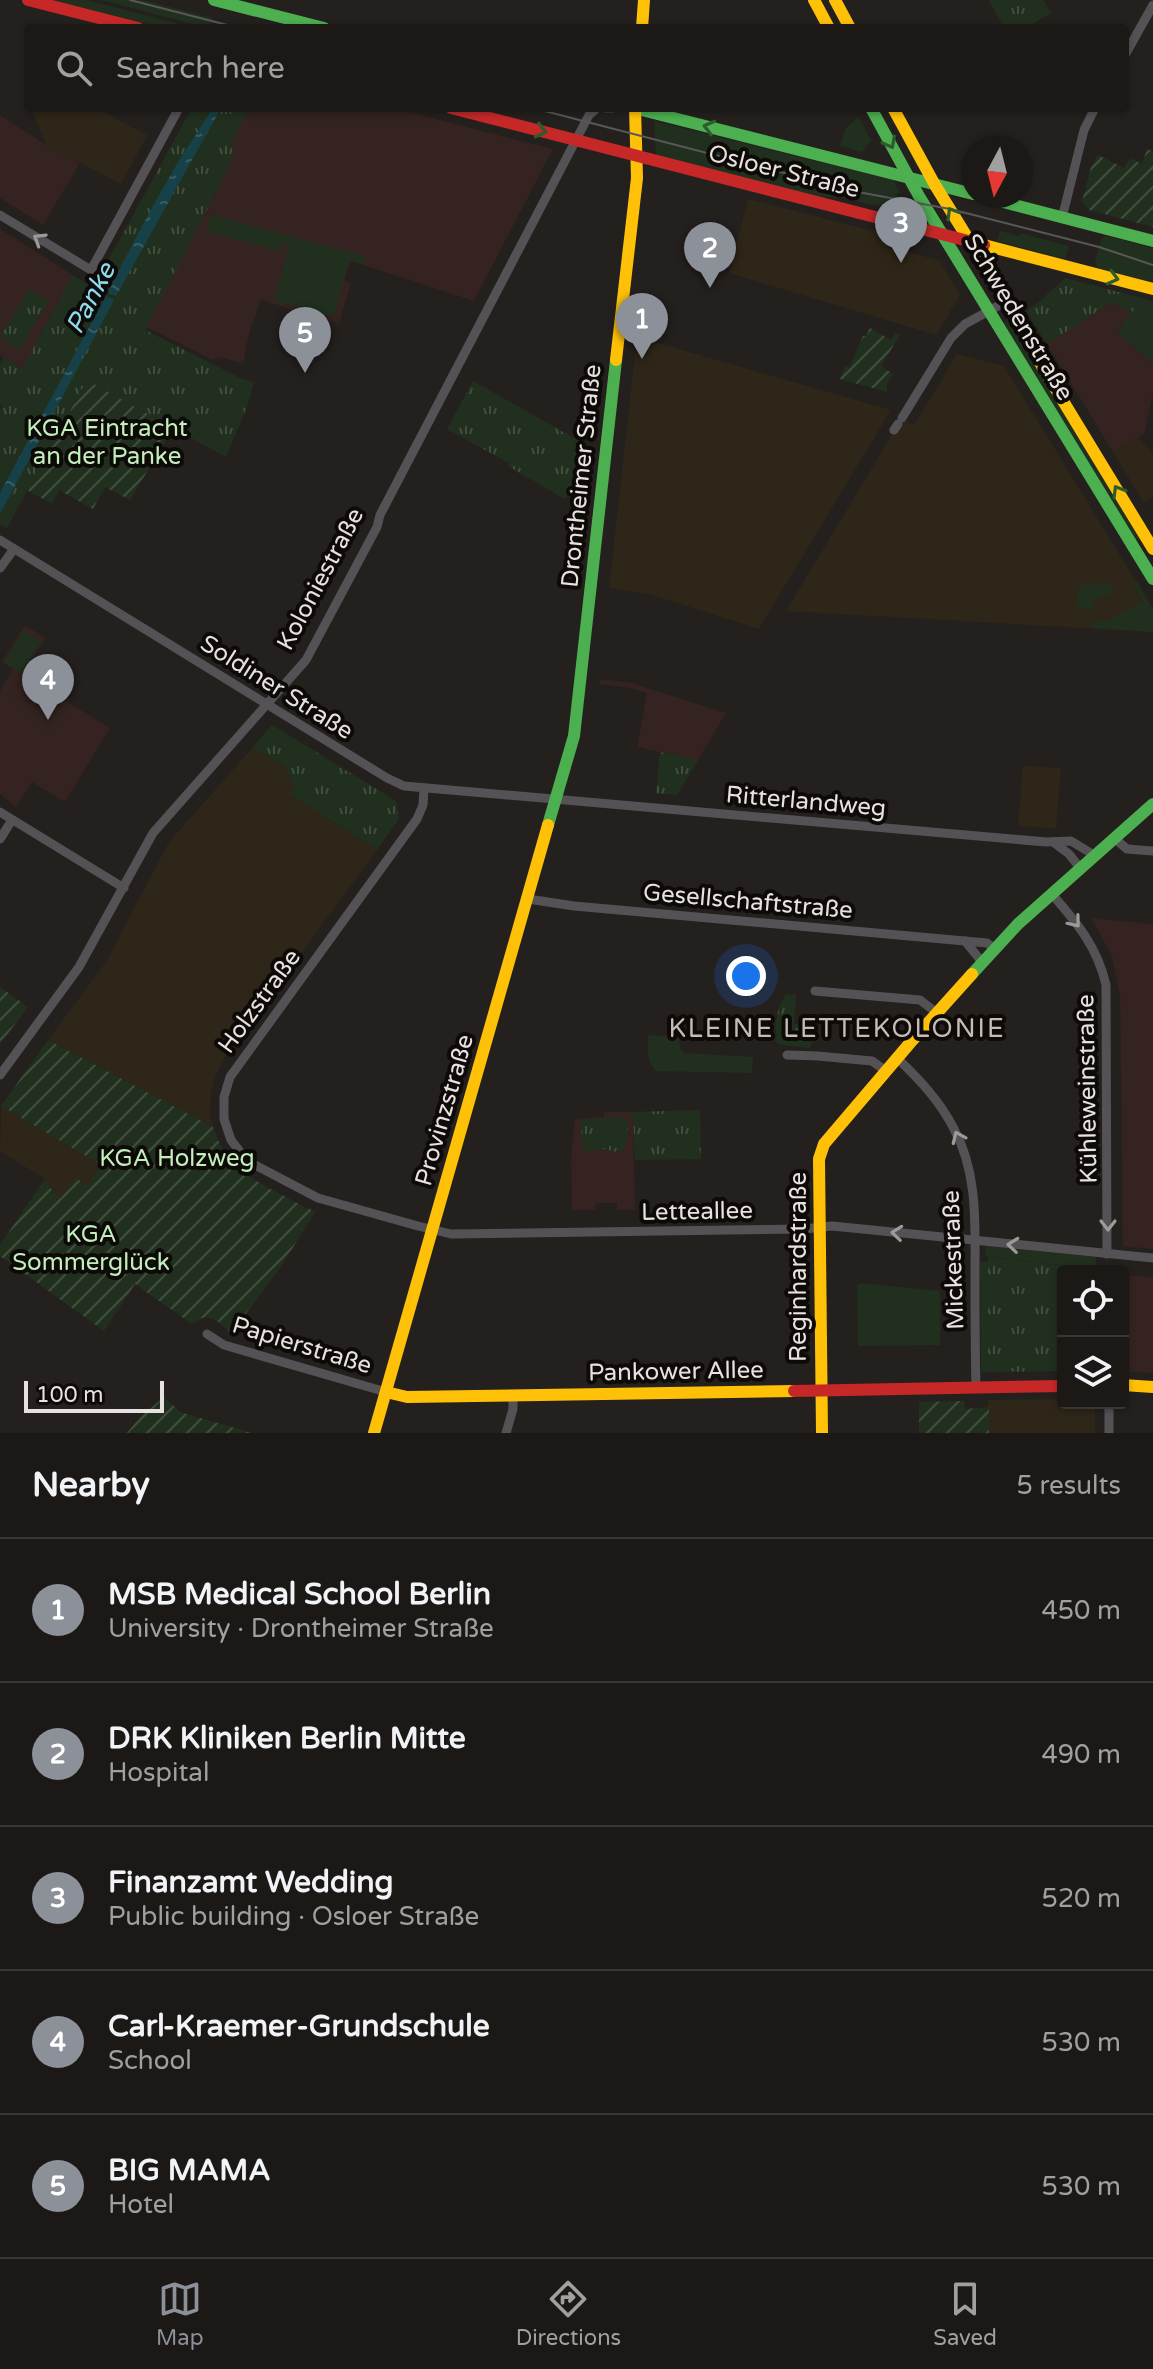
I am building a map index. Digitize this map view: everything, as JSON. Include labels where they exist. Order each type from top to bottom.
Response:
[{"type":"main road","points":[[28,0],[122,24]]},
{"type":"main road","points":[[214,0],[238,3],[310,24]]},
{"type":"main road","points":[[642,24],[644,0]]},
{"type":"main road","points":[[814,0],[827,24]]},
{"type":"main road","points":[[835,0],[848,24]]},
{"type":"main road","name":"Osloer Straße","points":[[467,112],[1153,289]]},
{"type":"main road","name":"Drontheimer Straße","points":[[556,799],[576,722],[637,178],[635,112]]},
{"type":"main road","name":"Osloer Straße","points":[[651,112],[961,191]]},
{"type":"main road","name":"Schwedenstraße","points":[[873,112],[989,311],[1083,464],[1147,558],[1153,579]]},
{"type":"main road","name":"Schwedenstraße","points":[[895,112],[935,185],[1153,549]]},
{"type":"main road","points":[[1025,208],[1153,241]]},
{"type":"main road","name":"Provinzstraße","points":[[374,1433],[556,799]]},
{"type":"main road","name":"Reginhardstraße","points":[[822,1433],[818,1174],[824,1144],[982,962],[1051,893],[1153,804]]},
{"type":"main road","points":[[1129,1385],[1153,1387]]},
{"type":"main road","name":"Pankower Allee","points":[[386,1392],[407,1397],[1057,1386]]},
{"type":"street","points":[[1129,48],[1153,5]]},
{"type":"street","points":[[0,215],[91,270],[177,112]]},
{"type":"street","name":"Koloniestraße","points":[[0,1075],[79,967],[153,833],[306,660],[592,112]]},
{"type":"street","points":[[1062,218],[1084,130],[1093,112]]},
{"type":"street","points":[[898,424],[951,338],[965,324],[1007,301]]},
{"type":"street","name":"Soldiner Straße","points":[[0,540],[404,786],[556,799]]},
{"type":"street","points":[[0,568],[14,549]]},
{"type":"street","name":"Holzstraße","points":[[424,788],[423,805],[417,819],[233,1071],[223,1109],[231,1140],[253,1164],[318,1198],[433,1230]]},
{"type":"street","name":"Ritterlandweg","points":[[556,799],[1053,842],[1071,841],[1094,855]]},
{"type":"street","points":[[0,812],[124,888]]},
{"type":"street","points":[[0,839],[12,820]]},
{"type":"street","points":[[1114,838],[1127,849],[1153,851]]},
{"type":"street","points":[[1053,842],[1069,854],[1080,868]]},
{"type":"street","name":"Kühleweinstraße","points":[[1051,893],[1097,952],[1106,985],[1107,1254]]},
{"type":"street","name":"Gesellschaftstraße","points":[[528,899],[987,943],[995,949]]},
{"type":"street","points":[[965,941],[982,962]]},
{"type":"street","points":[[815,991],[920,1000],[937,1013]]},
{"type":"street","points":[[787,1055],[872,1061],[886,1071]]},
{"type":"street","name":"Mickestraße","points":[[897,1058],[937,1100],[956,1131],[972,1186],[976,1388]]},
{"type":"street","name":"Letteallee","points":[[433,1230],[451,1234],[832,1226],[1153,1258]]},
{"type":"street","name":"Papierstraße","points":[[207,1334],[224,1345],[386,1392]]},
{"type":"street","points":[[506,1433],[513,1409],[513,1395]]},
{"type":"street","points":[[1109,1409],[1109,1433]]},
{"type":"shaded area","points":[[33,112],[104,112],[147,135],[121,184],[46,145]]},
{"type":"shaded area","points":[[247,112],[409,112],[553,149],[474,301],[351,261],[344,280],[351,283],[339,324],[261,300],[249,333],[243,364],[221,357],[213,360],[146,327],[234,157],[230,143]]},
{"type":"shaded area","points":[[0,115],[80,163],[43,225],[0,198]]},
{"type":"shaded area","points":[[748,199],[901,238],[899,249],[940,261],[960,295],[936,335],[729,273]]},
{"type":"shaded area","points":[[0,229],[73,275],[22,369],[0,355]]},
{"type":"shaded area","points":[[1112,302],[1131,314],[1117,332],[1153,363],[1153,393],[1144,434],[1113,452],[1047,344]]},
{"type":"shaded area","points":[[637,337],[891,410],[759,629],[649,594],[609,588]]},
{"type":"shaded area","points":[[957,354],[1004,366],[1153,609],[1153,632],[786,611],[902,418],[914,425]]},
{"type":"shaded area","points":[[1138,437],[1153,454],[1153,497],[1144,503],[1113,452]]},
{"type":"shaded area","points":[[25,625],[45,638],[23,674],[110,728],[65,802],[32,782],[16,807],[0,794],[0,691],[13,669],[2,662]]},
{"type":"shaded area","points":[[600,679],[632,683],[726,713],[698,760],[637,747],[647,693],[599,684]]},
{"type":"shaded area","points":[[253,747],[285,767],[294,788],[291,795],[377,850],[224,1058],[211,1092],[213,1127],[48,1040],[106,962],[169,842]]},
{"type":"shaded area","points":[[1023,766],[1061,768],[1056,829],[1018,826]]},
{"type":"shaded area","points":[[1091,918],[1153,924],[1153,1249],[1123,1246],[1120,995],[1111,954]]},
{"type":"shaded area","points":[[1,1106],[101,1165],[88,1186],[61,1198],[45,1179],[0,1151]]},
{"type":"shaded area","points":[[604,1112],[633,1112],[635,1210],[617,1210],[617,1203],[596,1203],[595,1210],[572,1210],[571,1159],[575,1119],[604,1117]]},
{"type":"shaded area","points":[[1129,1275],[1153,1277],[1153,1373],[1129,1371]]},
{"type":"shaded area","points":[[1057,1399],[1057,1409],[1095,1409],[1095,1433],[989,1433],[988,1400]]},
{"type":"green space","points":[[52,0],[87,0],[179,24],[146,24]]},
{"type":"green space","points":[[101,0],[142,0],[213,18],[210,24],[193,24]]},
{"type":"green space","points":[[989,0],[1043,0],[1051,13],[1032,24],[1002,24]]},
{"type":"green space","points":[[190,112],[247,112],[231,143],[234,157],[145,330],[242,379],[254,382],[226,457],[87,380],[7,528],[0,524],[0,364],[4,357],[22,369],[73,275],[93,288]]},
{"type":"green space","points":[[859,117],[871,141],[862,152],[840,146],[846,128]]},
{"type":"green space","points":[[654,121],[893,180],[900,193],[897,198],[905,202],[912,214],[844,198],[819,197],[656,155]]},
{"type":"green space","points":[[1147,149],[1153,151],[1153,227],[1089,210],[1082,201],[1091,167],[1098,155],[1124,168],[1130,158],[1142,164]]},
{"type":"green space","points":[[211,215],[365,256],[363,264],[349,261],[334,316],[275,301],[289,245],[282,243],[280,251],[207,232]]},
{"type":"green space","points":[[1000,231],[1069,246],[1065,259],[997,241]]},
{"type":"green space","points":[[1106,236],[1153,248],[1153,282],[1098,268],[1095,262],[1101,239]]},
{"type":"green space","points":[[1065,278],[1142,298],[1131,314],[1112,302],[1047,344],[1026,311]]},
{"type":"green space","points":[[29,289],[49,301],[19,350],[0,337]]},
{"type":"green space","points":[[1142,298],[1153,301],[1153,363],[1117,332]]},
{"type":"green space","points":[[1008,321],[1142,538],[1135,540],[1003,324]]},
{"type":"green space","points":[[870,328],[891,340],[896,333],[900,335],[881,366],[893,374],[887,384],[887,392],[840,379]]},
{"type":"green space","name":"KGA Eintracht an der Panke","points":[[87,380],[173,428],[130,500],[105,487],[93,509],[59,490],[52,504],[27,490]]},
{"type":"green space","points":[[473,381],[588,446],[582,499],[570,492],[565,499],[447,429]]},
{"type":"green space","points":[[1132,581],[1137,582],[1153,609],[1153,632],[1092,628],[1092,620],[1105,622],[1143,601]]},
{"type":"green space","points":[[1084,584],[1112,584],[1110,600],[1106,594],[1092,602],[1095,609],[1076,609],[1077,591]]},
{"type":"green space","points":[[23,630],[41,641],[22,673],[4,662]]},
{"type":"green space","points":[[272,725],[396,801],[399,819],[377,850],[290,794],[294,788],[285,767],[253,747]]},
{"type":"green space","points":[[660,752],[698,760],[677,795],[656,793]]},
{"type":"green space","points":[[0,987],[28,1007],[0,1044]]},
{"type":"green space","points":[[786,994],[796,995],[794,1024],[814,1024],[814,1041],[809,1048],[777,1044],[777,1018]]},
{"type":"green space","points":[[648,1035],[678,1037],[684,1053],[753,1057],[752,1073],[656,1071],[649,1059]]},
{"type":"green space","points":[[48,1040],[213,1127],[224,1152],[240,1169],[270,1189],[316,1211],[280,1268],[231,1334],[213,1319],[203,1318],[192,1324],[135,1284],[104,1331],[0,1256],[0,1245],[45,1179],[61,1198],[75,1178],[88,1185],[101,1165],[1,1106]]},
{"type":"green space","points":[[700,1110],[701,1159],[635,1160],[633,1112]]},
{"type":"green space","points":[[625,1118],[628,1126],[622,1151],[584,1151],[580,1120]]},
{"type":"green space","points":[[986,1246],[1096,1257],[1095,1265],[1061,1265],[985,1256]]},
{"type":"green space","points":[[988,1257],[1059,1265],[1057,1371],[988,1372]]},
{"type":"green space","points":[[980,1261],[996,1263],[988,1273],[988,1372],[981,1372]]},
{"type":"green space","points":[[857,1285],[940,1291],[940,1345],[858,1346]]},
{"type":"green space","points":[[164,1397],[180,1412],[252,1433],[127,1433]]},
{"type":"green space","points":[[964,1401],[965,1409],[989,1407],[989,1433],[919,1433],[919,1402]]},
{"type":"water","points":[[210,112],[219,112],[116,296],[108,292],[164,186]]},
{"type":"water","points":[[106,296],[114,300],[0,514],[0,493]]},
{"type":"tram line","points":[[130,0],[223,24]]},
{"type":"tram line","points":[[548,112],[858,192],[950,209],[1099,247],[1153,265]]},
{"type":"traffic: fast","points":[[214,0],[308,24]]},
{"type":"traffic: fast","points":[[650,112],[961,191]]},
{"type":"traffic: fast","points":[[873,112],[920,198],[1153,579]]},
{"type":"traffic: fast","points":[[1026,208],[1153,241]]},
{"type":"traffic: fast","points":[[548,825],[574,736],[616,360]]},
{"type":"traffic: fast","points":[[972,974],[1018,924],[1153,804]]},
{"type":"traffic: slow","points":[[642,24],[644,0]]},
{"type":"traffic: slow","points":[[814,0],[827,24]]},
{"type":"traffic: slow","points":[[835,0],[848,24]]},
{"type":"traffic: slow","points":[[616,360],[637,178],[635,112]]},
{"type":"traffic: slow","points":[[895,112],[935,185],[1153,549]]},
{"type":"traffic: slow","points":[[984,245],[1153,289]]},
{"type":"traffic: slow","points":[[374,1433],[548,825]]},
{"type":"traffic: slow","points":[[822,1433],[819,1159],[824,1144],[972,974]]},
{"type":"traffic: slow","points":[[1129,1385],[1153,1387]]},
{"type":"traffic: slow","points":[[386,1392],[407,1397],[794,1391]]},
{"type":"traffic: jam","points":[[28,0],[122,24]]},
{"type":"traffic: jam","points":[[467,112],[984,245]]},
{"type":"traffic: jam","points":[[794,1391],[1057,1386]]},
{"type":"place","name":"Finanzamt Wedding","points":[[901,263]]},
{"type":"place","name":"DRK Kliniken Berlin Mitte","points":[[710,288]]},
{"type":"place","name":"MSB Medical School Berlin","points":[[642,359]]},
{"type":"place","name":"BIG MAMA","points":[[305,373]]},
{"type":"place","name":"Carl-Kraemer-Grundschule","points":[[48,720]]},
{"type":"district","name":"KLEINE LETTEKOLONIE","points":[[837,1028]]},
{"type":"water label","name":"Panke","points":[[90,298]]},
{"type":"park label","name":"KGA Holzweg","points":[[177,1158]]},
{"type":"park label","name":"KGA Sommerglück","points":[[91,1248]]}]
